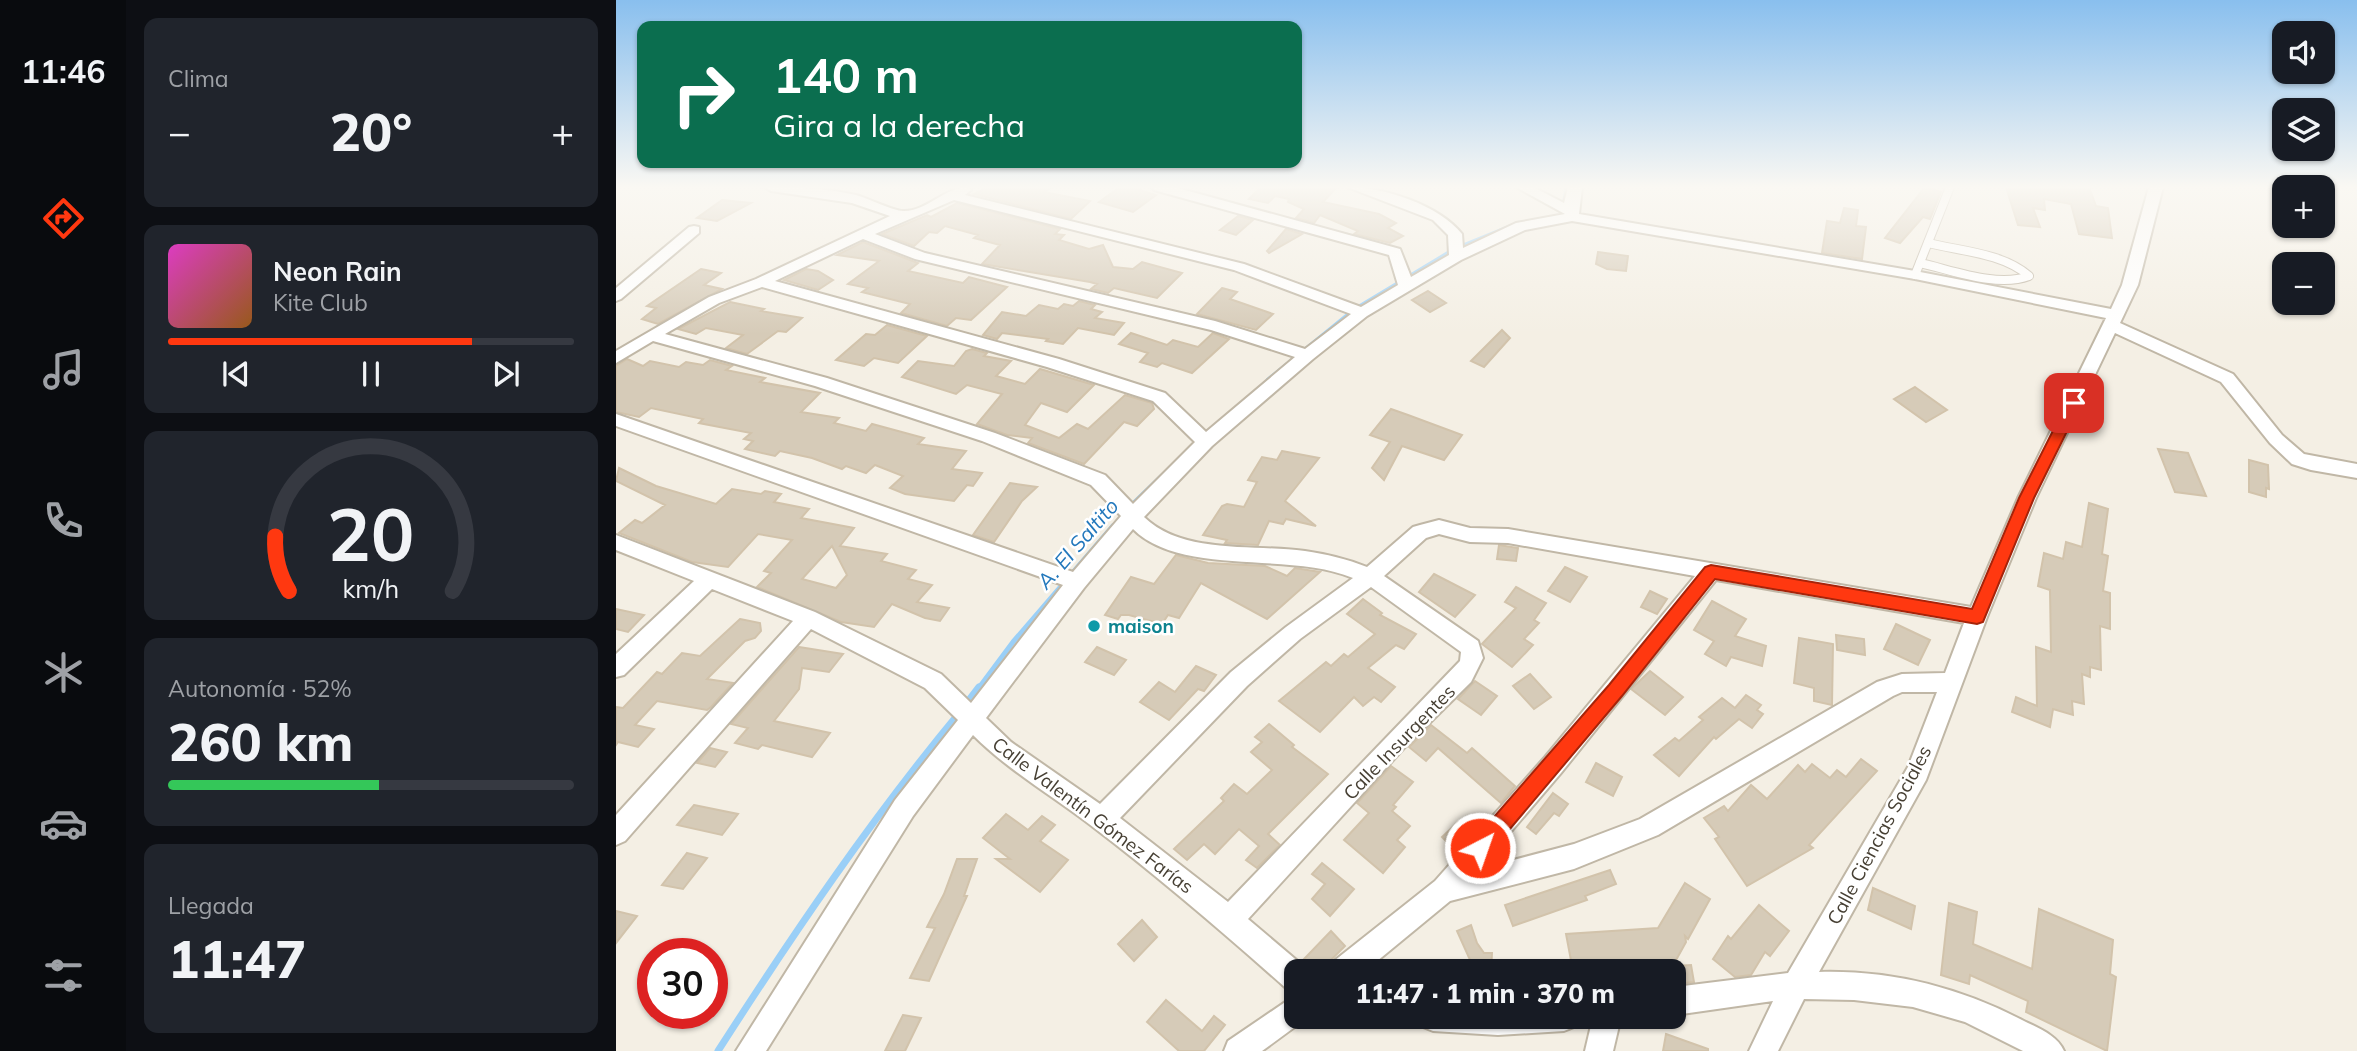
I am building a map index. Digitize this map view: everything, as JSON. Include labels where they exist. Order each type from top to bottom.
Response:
[{"type":"street","points":[[616,296],[687,236]]},
{"type":"street","points":[[616,358],[651,335],[715,300],[761,282],[858,236]]},
{"type":"street","points":[[867,236],[920,256],[1188,319],[1307,355]]},
{"type":"street","points":[[1114,236],[1239,267],[1362,313]]},
{"type":"street","points":[[1337,236],[1395,252],[1406,285]]},
{"type":"street","points":[[1455,236],[1456,257]]},
{"type":"street","points":[[750,1051],[904,808],[1077,582],[1131,518],[1206,442],[1307,355],[1362,313],[1406,285],[1500,236]]},
{"type":"street","points":[[1710,236],[1917,269],[2113,320],[2227,378],[2276,439],[2298,459],[2311,464],[2357,471]]},
{"type":"street","name":"Calle Ciencias Sociales","points":[[1763,1051],[1796,986],[1918,772],[1977,617],[2027,498],[2130,285],[2143,236]]},
{"type":"street","points":[[761,282],[899,323],[1053,363],[1159,397],[1206,442]]},
{"type":"street","points":[[651,335],[745,359],[873,399],[1007,444],[1102,482],[1131,518],[1159,539],[1180,545],[1301,559],[1349,568],[1370,577]]},
{"type":"street","points":[[616,420],[1077,582]]},
{"type":"street","points":[[1102,819],[1239,680],[1293,633],[1370,577],[1420,532],[1439,527],[1470,535],[1508,536],[1977,617]]},
{"type":"street","name":"Calle Valentín Gómez Farías","points":[[616,542],[808,618],[933,681],[1003,749],[1102,819],[1229,920],[1284,968]]},
{"type":"street","points":[[1359,959],[1444,890],[1553,765],[1711,571]]},
{"type":"street","name":"Calle Insurgentes","points":[[1229,920],[1471,665],[1470,647],[1370,577]]},
{"type":"street","points":[[616,668],[709,579]]},
{"type":"street","points":[[616,833],[808,618]]},
{"type":"street","points":[[1444,890],[1541,867],[1646,828],[1699,800],[1787,744],[1885,690],[1902,683],[1954,682]]},
{"type":"street","points":[[1686,998],[1742,989],[1796,986],[1879,988],[1916,994],[1972,1012],[2022,1034],[2050,1051]]},
{"type":"street","points":[[1238,1051],[1284,1017]]},
{"type":"street","points":[[1599,1051],[1604,1029]]},
{"type":"lane","points":[[1928,243],[2004,262],[2025,270],[2029,276],[2019,280],[2007,280],[1917,269],[1931,236]]},
{"type":"building","points":[[887,236],[925,236],[914,246]]},
{"type":"building","points":[[1063,236],[1059,240],[1089,249],[1103,245],[1113,267],[1133,269],[1142,262],[1182,273],[1157,298],[1114,288],[1108,293],[1091,289],[1097,284],[1090,282],[982,264],[1000,245],[974,238]]},
{"type":"building","points":[[1280,236],[1298,236],[1269,253],[1267,251]]},
{"type":"building","points":[[1362,236],[1403,236],[1390,243]]},
{"type":"building","points":[[1825,236],[1865,236],[1862,259],[1822,253]]},
{"type":"building","points":[[1887,236],[1906,236],[1900,243],[1885,238]]},
{"type":"building","points":[[863,242],[918,263],[908,271],[963,283],[969,277],[1007,287],[971,320],[956,318],[947,326],[901,313],[910,304],[862,292],[868,288],[848,284],[879,261],[837,255]]},
{"type":"building","points":[[1598,252],[1628,256],[1626,271],[1607,269],[1596,264]]},
{"type":"building","points":[[701,269],[721,273],[704,285],[722,289],[658,324],[642,319],[656,308],[647,306]]},
{"type":"building","points":[[806,269],[818,271],[833,280],[818,290],[784,280]]},
{"type":"building","points":[[1222,288],[1237,292],[1230,299],[1273,314],[1256,330],[1197,314]]},
{"type":"building","points":[[1428,291],[1446,303],[1430,312],[1412,300]]},
{"type":"building","points":[[1079,301],[1095,305],[1091,309],[1102,312],[1095,318],[1124,323],[1114,335],[1078,328],[1063,344],[1046,341],[1048,339],[1002,333],[997,339],[983,335],[1002,312],[1026,316],[1039,305],[1058,309],[1064,304],[1073,306]]},
{"type":"building","points":[[730,302],[802,318],[786,332],[778,331],[747,354],[726,348],[743,335],[706,328],[696,334],[678,329]]},
{"type":"building","points":[[887,325],[927,336],[898,363],[874,358],[864,366],[836,360],[866,334],[875,335]]},
{"type":"building","points":[[1502,330],[1510,338],[1484,367],[1471,361]]},
{"type":"building","points":[[1131,333],[1167,345],[1173,340],[1198,347],[1213,333],[1229,339],[1192,373],[1162,363],[1157,367],[1140,362],[1148,353],[1119,344]]},
{"type":"building","points":[[972,349],[987,353],[984,356],[1011,361],[996,376],[1025,384],[1040,369],[1094,385],[1067,412],[1041,403],[1025,425],[1059,438],[1077,424],[1088,429],[1125,395],[1152,403],[1154,409],[1137,426],[1124,422],[1084,464],[1028,443],[1032,438],[1007,435],[977,424],[1002,394],[967,385],[956,394],[902,377],[918,361],[954,366],[966,351]]},
{"type":"building","points":[[627,359],[643,366],[650,361],[679,367],[686,362],[703,365],[710,360],[732,366],[726,370],[765,378],[760,382],[820,393],[801,412],[839,418],[834,423],[866,431],[872,424],[924,438],[918,444],[966,451],[952,469],[982,473],[973,486],[967,485],[954,501],[905,494],[890,488],[903,476],[875,465],[866,473],[780,451],[775,456],[745,449],[753,441],[744,439],[751,433],[699,423],[703,419],[651,408],[639,417],[616,412],[616,366]]},
{"type":"building","points":[[1915,387],[1947,410],[1926,422],[1894,399]]},
{"type":"building","points":[[1391,409],[1462,435],[1444,460],[1402,446],[1384,480],[1372,468],[1390,442],[1370,435]]},
{"type":"building","points":[[2158,449],[2188,453],[2206,496],[2175,492]]},
{"type":"building","points":[[1282,451],[1319,458],[1285,501],[1316,526],[1286,519],[1283,524],[1269,521],[1258,545],[1225,543],[1227,540],[1203,535],[1222,506],[1227,504],[1244,507],[1257,482],[1248,480],[1262,457],[1277,460]]},
{"type":"building","points":[[2249,460],[2268,465],[2269,489],[2266,488],[2266,497],[2249,492]]},
{"type":"building","points":[[619,468],[656,486],[716,504],[732,489],[781,494],[774,502],[809,509],[801,518],[854,528],[840,546],[887,554],[881,561],[916,570],[908,579],[932,585],[917,602],[949,608],[940,621],[925,618],[892,604],[874,627],[841,622],[757,587],[771,573],[764,571],[792,540],[758,534],[728,567],[692,562],[619,533],[635,520],[642,523],[665,505],[616,481]],"holes":[[[832,546],[847,575],[836,588],[802,579]]]},
{"type":"building","points":[[1010,483],[1037,487],[1022,501],[994,542],[973,535]]},
{"type":"building","points":[[2089,503],[2108,509],[2102,554],[2108,556],[2103,591],[2110,593],[2110,629],[2100,626],[2101,670],[2090,667],[2090,677],[2082,674],[2084,704],[2072,701],[2073,715],[2053,709],[2050,727],[2012,712],[2016,697],[2037,706],[2036,647],[2051,652],[2050,590],[2038,586],[2044,553],[2063,559],[2066,542],[2082,547]]},
{"type":"building","points":[[1499,545],[1518,548],[1516,561],[1497,559]]},
{"type":"building","points":[[1176,555],[1208,563],[1265,566],[1287,576],[1295,568],[1320,572],[1267,619],[1201,583],[1179,618],[1168,615],[1162,624],[1129,615],[1121,615],[1118,619],[1105,615],[1131,577],[1154,584]]},
{"type":"building","points":[[1565,567],[1587,577],[1570,602],[1548,591]]},
{"type":"building","points":[[1434,574],[1475,595],[1455,617],[1419,592]]},
{"type":"building","points":[[1516,587],[1546,603],[1534,620],[1539,623],[1524,639],[1533,645],[1512,667],[1482,644],[1516,608],[1505,602]]},
{"type":"building","points":[[1650,591],[1667,599],[1657,614],[1641,607]]},
{"type":"building","points":[[1363,599],[1382,613],[1380,615],[1416,634],[1404,649],[1396,645],[1368,668],[1395,687],[1381,702],[1374,697],[1363,706],[1354,697],[1320,732],[1279,701],[1326,662],[1331,666],[1344,654],[1348,657],[1375,634],[1347,614]]},
{"type":"building","points":[[1712,601],[1746,619],[1735,636],[1766,646],[1762,666],[1731,657],[1726,666],[1705,654],[1714,641],[1694,630]]},
{"type":"building","points":[[616,609],[644,615],[628,632],[616,629]]},
{"type":"building","points":[[740,619],[760,623],[761,631],[755,638],[745,641],[707,679],[733,683],[711,707],[707,710],[657,701],[635,725],[654,729],[638,747],[618,742],[616,745],[616,707],[623,708],[657,672],[662,674],[682,653],[700,656]]},
{"type":"building","points":[[1896,624],[1930,640],[1918,665],[1884,649]]},
{"type":"building","points":[[1836,635],[1864,639],[1865,655],[1837,650]]},
{"type":"building","points":[[1799,638],[1833,644],[1832,705],[1814,701],[1814,688],[1794,683]]},
{"type":"building","points":[[799,647],[843,654],[829,672],[802,668],[799,689],[774,721],[830,733],[812,757],[762,745],[758,749],[735,743],[748,728],[731,724]]},
{"type":"building","points":[[1097,647],[1126,660],[1114,675],[1085,662]]},
{"type":"building","points":[[1196,666],[1216,675],[1204,691],[1198,689],[1169,720],[1140,702],[1159,682],[1175,692]]},
{"type":"building","points":[[1650,671],[1683,697],[1665,715],[1631,689]]},
{"type":"building","points":[[1530,674],[1551,697],[1534,709],[1513,686]]},
{"type":"building","points":[[1475,681],[1497,696],[1481,715],[1458,699]]},
{"type":"building","points":[[1746,695],[1761,705],[1757,710],[1763,714],[1752,728],[1739,719],[1716,739],[1714,737],[1679,776],[1654,755],[1675,738],[1679,741],[1703,720],[1699,717],[1722,698],[1735,708]]},
{"type":"building","points":[[1269,724],[1294,745],[1292,747],[1328,774],[1268,834],[1280,845],[1257,868],[1246,860],[1259,846],[1239,829],[1215,854],[1204,844],[1187,860],[1174,849],[1224,801],[1221,798],[1234,784],[1247,794],[1272,770],[1251,752],[1262,742],[1255,737]]},
{"type":"building","points":[[1431,725],[1467,753],[1472,748],[1515,786],[1501,803],[1438,748],[1426,761],[1409,747]]},
{"type":"building","points":[[710,748],[727,752],[715,767],[697,763]]},
{"type":"building","points":[[1861,759],[1877,771],[1809,845],[1813,848],[1747,886],[1715,839],[1719,837],[1704,818],[1724,806],[1728,811],[1751,785],[1767,799],[1798,765],[1805,772],[1812,764],[1830,778],[1837,770],[1846,777]]},
{"type":"building","points":[[1596,763],[1622,777],[1613,796],[1586,782]]},
{"type":"building","points":[[1391,766],[1413,782],[1393,805],[1396,807],[1392,811],[1410,826],[1397,840],[1405,847],[1383,873],[1344,840],[1369,813],[1357,803]]},
{"type":"building","points":[[1553,793],[1568,804],[1559,816],[1554,813],[1536,834],[1527,827]]},
{"type":"building","points":[[694,805],[738,814],[722,835],[677,825]]},
{"type":"building","points":[[1006,814],[1028,830],[1042,816],[1055,825],[1040,841],[1068,860],[1040,892],[996,859],[1010,859],[983,838]]},
{"type":"building","points":[[1458,822],[1472,835],[1456,851],[1442,837]]},
{"type":"building","points":[[687,853],[707,858],[683,889],[662,885]]},
{"type":"building","points":[[957,859],[977,859],[964,896],[967,896],[929,981],[910,978],[935,928],[927,927],[944,894]]},
{"type":"building","points":[[1322,863],[1354,889],[1330,916],[1312,899],[1325,884],[1312,874]]},
{"type":"building","points":[[1610,870],[1616,884],[1585,896],[1587,900],[1513,926],[1505,905]]},
{"type":"building","points":[[1685,883],[1710,899],[1688,939],[1685,936],[1686,942],[1677,959],[1571,959],[1566,934],[1658,928]]},
{"type":"building","points":[[1873,888],[1915,906],[1911,929],[1868,910]]},
{"type":"building","points":[[1949,903],[1977,912],[1973,944],[2032,969],[2039,909],[2113,940],[2110,974],[2116,977],[2107,1051],[2026,1012],[2028,1001],[1970,975],[1969,984],[1941,975]]},
{"type":"building","points":[[1759,905],[1789,931],[1770,956],[1765,952],[1751,975],[1735,977],[1713,959],[1728,936],[1731,939]]},
{"type":"building","points":[[616,911],[637,916],[616,943]]},
{"type":"building","points":[[1142,920],[1157,937],[1134,961],[1118,944]]},
{"type":"building","points":[[1471,925],[1477,943],[1484,953],[1492,953],[1492,959],[1470,959],[1457,931]]},
{"type":"building","points":[[1331,931],[1345,946],[1332,959],[1304,959]]},
{"type":"building","points":[[1686,965],[1691,965],[1694,982],[1686,983]]},
{"type":"building","points":[[1166,1000],[1202,1031],[1214,1016],[1225,1025],[1204,1051],[1179,1051],[1147,1022]]},
{"type":"building","points":[[903,1015],[921,1018],[905,1051],[885,1051]]},
{"type":"building","points":[[1666,1034],[1708,1049],[1708,1051],[1663,1051]]},
{"type":"waterway","name":"A. El Saltito","points":[[1268,380],[1354,310],[1455,249],[1487,236]]},
{"type":"waterway","name":"A. El Saltito","points":[[1134,503],[1162,476]]},
{"type":"waterway","name":"A. El Saltito","points":[[978,689],[1013,642],[1113,526]]},
{"type":"waterway","name":"A. El Saltito","points":[[966,704],[979,687]]},
{"type":"waterway","name":"A. El Saltito","points":[[718,1051],[834,878],[895,794],[960,712]]},
{"type":"place","name":"maison","points":[[1094,626]]},
{"type":"route","points":[[1480,848],[1553,765],[1711,571],[1977,617],[2027,498],[2074,403]]}]
